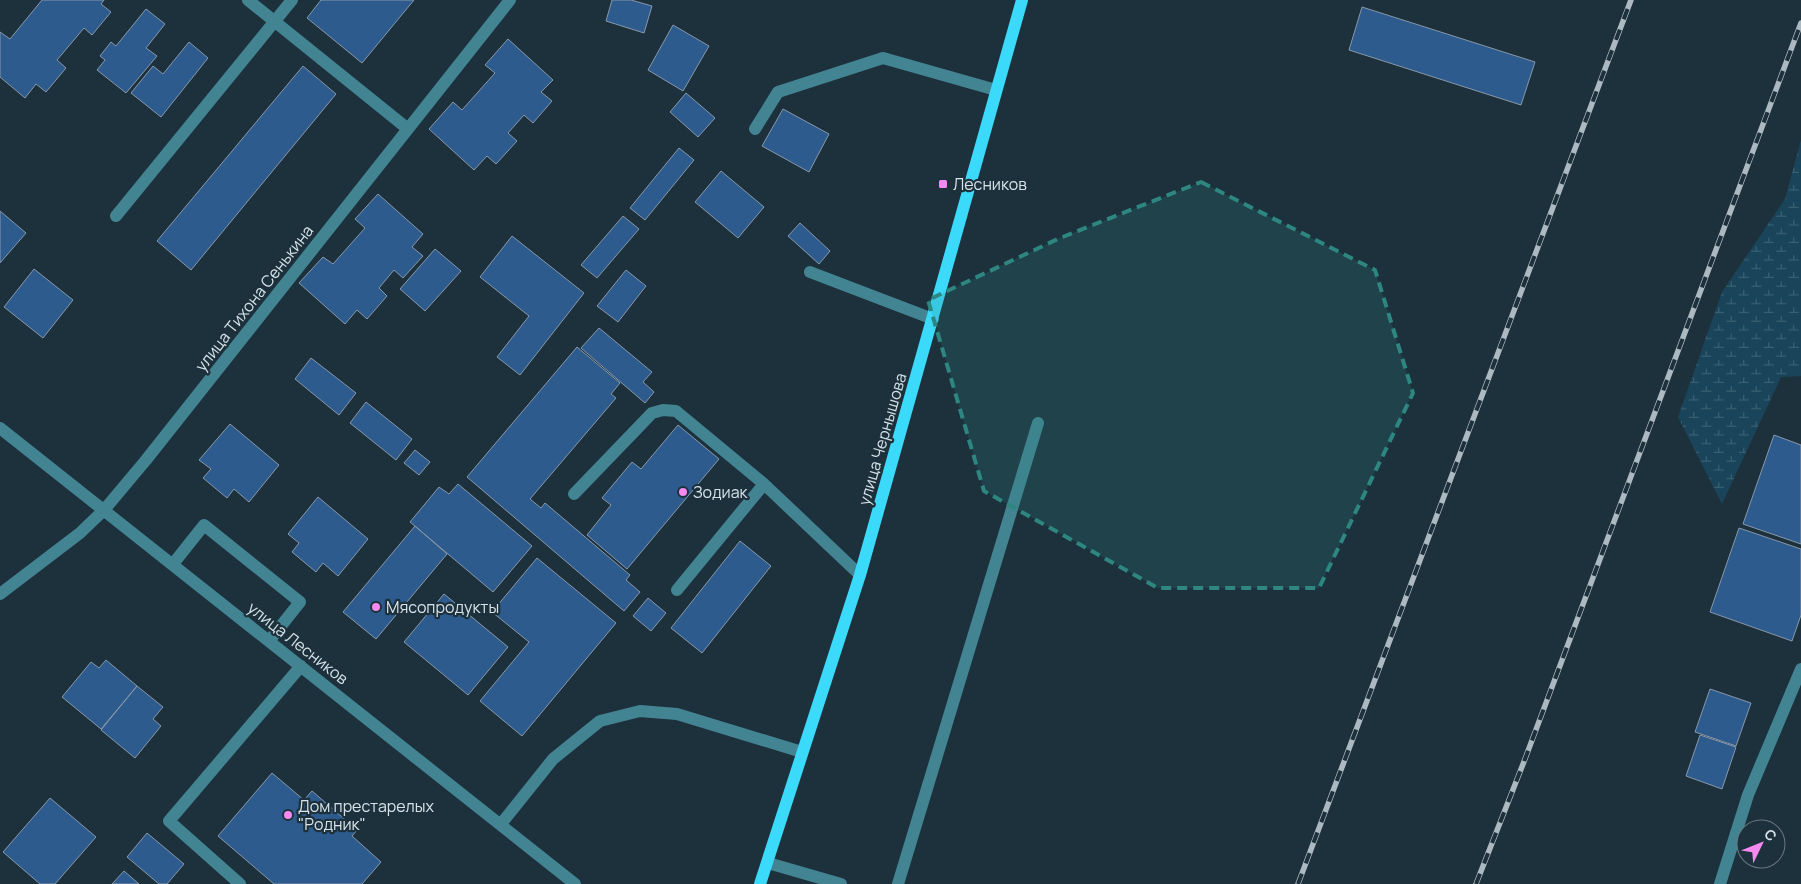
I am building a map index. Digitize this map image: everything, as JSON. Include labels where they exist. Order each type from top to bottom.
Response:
[{"type":"main road","name":"улица Чернышова","points":[[760,884],[860,576],[1022,0]]},
{"type":"street","points":[[248,0],[408,129]]},
{"type":"street","points":[[116,216],[292,0]]},
{"type":"street","name":"улица Тихона Сенькина","points":[[0,594],[80,533],[104,510],[146,460],[510,0]]},
{"type":"street","points":[[755,129],[778,92],[883,58],[996,90]]},
{"type":"street","points":[[810,272],[933,320]]},
{"type":"street","points":[[574,494],[652,414],[664,410],[676,411],[764,484],[860,576]]},
{"type":"street","points":[[898,884],[1038,422]]},
{"type":"street","name":"улица Лесников","points":[[0,428],[575,884]]},
{"type":"street","points":[[677,590],[764,484]]},
{"type":"street","points":[[173,564],[204,525],[300,602],[269,641]]},
{"type":"street","points":[[240,884],[169,821],[301,666]]},
{"type":"street","points":[[1720,884],[1748,795],[1801,669]]},
{"type":"street","points":[[501,824],[553,759],[600,721],[640,711],[677,714],[802,752]]},
{"type":"street","points":[[768,863],[841,884]]},
{"type":"highlighted area","points":[[1201,182],[1375,270],[1413,393],[1319,588],[1158,588],[984,491],[928,300],[1060,238]]},
{"type":"green space","points":[[1801,140],[1801,376],[1781,377],[1722,504],[1678,417],[1722,292],[1785,199]]},
{"type":"building","points":[[42,0],[104,0],[101,4],[111,12],[92,35],[84,28],[57,60],[66,68],[46,92],[36,84],[25,98],[0,77],[0,32],[10,39]]},
{"type":"building","points":[[321,0],[414,0],[362,63],[307,18]]},
{"type":"building","points":[[612,0],[631,0],[652,6],[644,33],[606,21]]},
{"type":"building","points":[[1362,7],[1535,62],[1521,105],[1349,50]]},
{"type":"building","points":[[146,9],[165,24],[146,48],[157,56],[126,93],[97,70],[105,60],[100,56],[111,42],[116,46]]},
{"type":"building","points":[[673,25],[709,46],[683,91],[648,70]]},
{"type":"building","points":[[508,39],[553,80],[541,92],[552,101],[533,123],[524,115],[508,133],[517,141],[496,164],[487,156],[474,170],[429,129],[453,102],[462,110],[495,73],[485,65]]},
{"type":"building","points":[[189,42],[208,58],[161,117],[131,93],[153,66],[163,74]]},
{"type":"building","points":[[303,66],[336,94],[191,270],[157,241]]},
{"type":"building","points":[[686,93],[715,118],[698,137],[670,112]]},
{"type":"building","points":[[783,109],[829,134],[809,172],[762,146]]},
{"type":"building","points":[[679,148],[694,160],[645,220],[630,208]]},
{"type":"building","points":[[721,171],[764,207],[738,238],[695,202]]},
{"type":"building","points":[[378,194],[423,234],[412,247],[423,256],[403,278],[394,270],[379,288],[387,296],[367,319],[357,310],[345,324],[299,283],[323,257],[333,264],[365,228],[355,219]]},
{"type":"building","points":[[0,211],[26,233],[0,263]]},
{"type":"building","points":[[623,216],[639,229],[597,278],[581,265]]},
{"type":"building","points":[[800,223],[830,251],[819,264],[788,236]]},
{"type":"building","points":[[512,236],[584,293],[520,375],[497,357],[529,316],[480,277]]},
{"type":"building","points":[[435,249],[461,271],[425,311],[400,289]]},
{"type":"building","points":[[34,269],[73,300],[43,338],[4,307]]},
{"type":"building","points":[[626,270],[646,286],[618,322],[597,306]]},
{"type":"building","points":[[599,328],[652,372],[643,382],[654,392],[645,403],[581,348]]},
{"type":"building","points":[[577,347],[620,383],[611,394],[616,398],[530,499],[541,508],[545,503],[630,575],[626,580],[640,592],[624,611],[467,477]]},
{"type":"building","points":[[311,358],[356,393],[339,415],[295,379]]},
{"type":"building","points":[[366,402],[412,439],[396,460],[350,423]]},
{"type":"building","points":[[230,424],[279,465],[249,502],[234,489],[227,498],[203,478],[211,469],[199,460]]},
{"type":"building","points":[[678,425],[719,459],[627,569],[587,535],[611,505],[602,498],[632,462],[641,469]]},
{"type":"building","points":[[1774,435],[1801,445],[1801,544],[1743,524]]},
{"type":"building","points":[[415,450],[430,462],[419,475],[404,463]]},
{"type":"building","points":[[458,484],[532,546],[493,592],[410,522],[439,487],[449,494]]},
{"type":"building","points":[[318,497],[368,539],[338,576],[323,563],[316,572],[292,552],[299,543],[288,534]]},
{"type":"building","points":[[415,526],[447,554],[376,639],[343,612]]},
{"type":"building","points":[[1739,528],[1801,549],[1801,615],[1792,641],[1710,612]]},
{"type":"building","points":[[740,541],[771,566],[702,653],[671,628]]},
{"type":"building","points":[[537,558],[616,623],[522,736],[480,701],[529,642],[492,612]]},
{"type":"building","points":[[444,594],[508,647],[468,695],[404,642]]},
{"type":"building","points":[[648,598],[666,613],[651,631],[633,616]]},
{"type":"building","points":[[106,660],[137,686],[101,729],[62,697],[91,662],[99,668]]},
{"type":"building","points":[[137,686],[163,707],[153,719],[161,726],[135,758],[101,730]]},
{"type":"building","points":[[1710,689],[1751,703],[1736,746],[1695,732]]},
{"type":"building","points":[[1700,735],[1736,747],[1722,789],[1686,776]]},
{"type":"building","name":"Дом престарелых \"Родник\"","points":[[272,773],[304,800],[312,791],[357,830],[352,836],[381,862],[362,884],[274,884],[218,836]]},
{"type":"building","points":[[50,798],[96,837],[55,884],[40,884],[3,852]]},
{"type":"building","points":[[147,833],[184,864],[167,884],[159,884],[127,857]]},
{"type":"building","points":[[124,871],[139,884],[112,884]]},
{"type":"railway","points":[[1298,884],[1631,0]]},
{"type":"railway","points":[[1476,884],[1525,759],[1801,23]]},
{"type":"place","name":"Лесников","points":[[943,184]]},
{"type":"place","name":"Зодиак","points":[[683,492]]},
{"type":"place","name":"Мясопродукты","points":[[376,607]]},
{"type":"place","name":"Дом престарелых \"Родник\"","points":[[288,815]]}]
